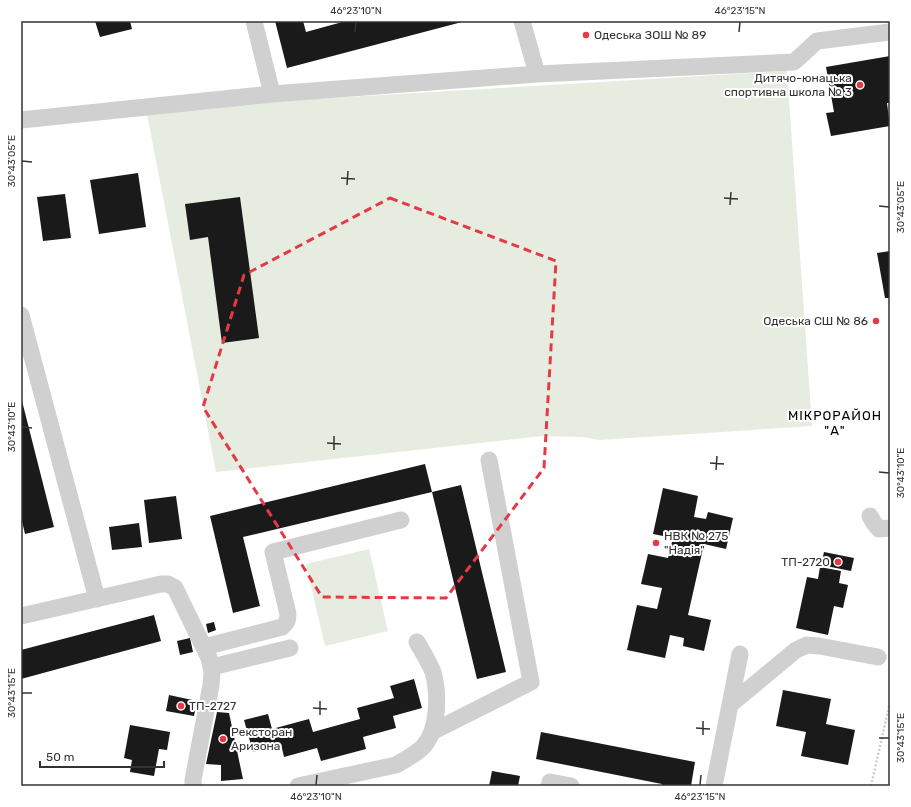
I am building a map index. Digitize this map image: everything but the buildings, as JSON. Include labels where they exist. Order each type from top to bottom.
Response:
[{"type":"lane","points":[[254,21],[272,94]]},
{"type":"lane","points":[[522,21],[537,74]]},
{"type":"lane","points":[[21,120],[272,94],[537,74],[794,62],[817,41],[890,32]]},
{"type":"lane","points":[[21,315],[97,599]]},
{"type":"lane","points":[[432,732],[531,682],[489,460]]},
{"type":"lane","points":[[870,516],[879,528],[890,528]]},
{"type":"lane","points":[[204,647],[282,627],[285,624],[288,614],[273,552],[401,520]]},
{"type":"lane","points":[[21,616],[161,584],[168,584],[175,588],[204,647],[212,667],[211,685],[193,786]]},
{"type":"lane","points":[[298,786],[396,765],[423,747],[432,732],[437,692],[432,671],[418,642]]},
{"type":"lane","points":[[730,704],[796,650],[807,646],[819,646],[878,657]]},
{"type":"lane","points":[[212,667],[290,648]]},
{"type":"lane","points":[[714,786],[740,654]]},
{"type":"lane","points":[[549,786],[550,782],[571,786]]},
{"type":"path","points":[[871,786],[890,702]]},
{"type":"highlighted area","points":[[390,198],[556,261],[544,468],[446,598],[322,597],[203,407],[244,275]]},
{"type":"shaded area","points":[[787,71],[812,426],[599,440],[583,437],[543,436],[216,472],[146,109]]},
{"type":"shaded area","points":[[369,549],[388,631],[325,646],[306,564]]},
{"type":"place","name":"Одеська ЗОШ № 89","points":[[586,35]]},
{"type":"place","name":"Дитячо-юнацька спортивна школа № 3","points":[[860,85]]},
{"type":"place","name":"Одеська СШ № 86","points":[[876,321]]},
{"type":"place","name":"НВК № 275 \"Надія\"","points":[[656,543]]},
{"type":"place","name":"ТП-2720","points":[[838,562]]},
{"type":"place","name":"ТП-2727","points":[[181,706]]},
{"type":"place","name":"Рексторан Аризона","points":[[223,739]]},
{"type":"district","name":"МІКРОРАЙОН \"А\"","points":[[835,422]]}]
